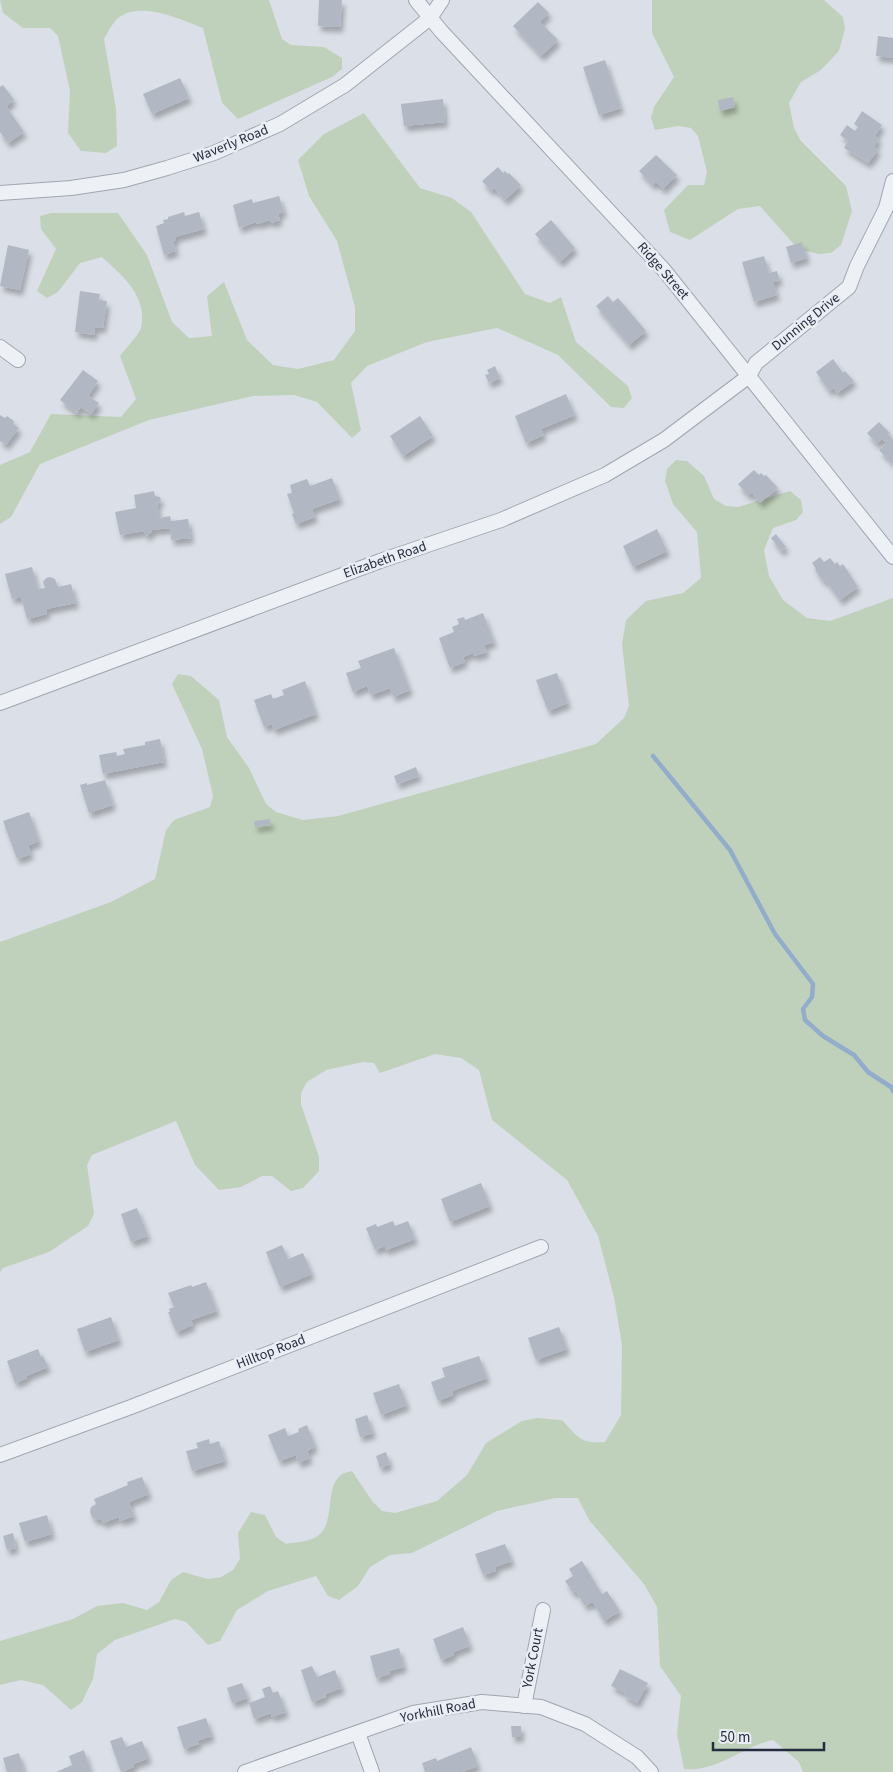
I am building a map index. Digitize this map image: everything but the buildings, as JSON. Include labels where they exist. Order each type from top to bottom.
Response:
[{"type":"street","name":"Ridge Street","points":[[416,0],[441,31],[664,270],[893,557]]},
{"type":"street","name":"Waverly Road","points":[[0,193],[71,188],[120,180],[214,153],[280,124],[346,85],[430,18],[442,0]]},
{"type":"street","name":"Dunning Drive","points":[[749,376],[756,362],[849,287],[857,266],[886,208],[893,181]]},
{"type":"street","points":[[0,347],[18,360]]},
{"type":"street","name":"Elizabeth Road","points":[[0,703],[380,561],[500,520],[596,479],[664,440],[749,376]]},
{"type":"street","name":"Hilltop Road","points":[[0,1455],[131,1407],[541,1247]]},
{"type":"street","name":"York Court","points":[[524,1706],[543,1610]]},
{"type":"street","name":"Yorkhill Road","points":[[244,1772],[413,1713],[482,1702],[541,1707],[585,1724],[637,1757],[652,1772]]},
{"type":"street","points":[[358,1733],[372,1772]]},
{"type":"green space","points":[[0,0],[269,0],[282,39],[291,45],[324,47],[342,58],[342,69],[332,77],[238,119],[222,103],[203,28],[171,16],[148,11],[136,11],[126,14],[115,21],[104,39],[116,109],[117,146],[106,153],[81,151],[68,133],[70,91],[58,36],[50,28],[23,28],[3,13]]},
{"type":"green space","points":[[652,0],[824,0],[843,17],[845,29],[839,51],[821,70],[801,82],[789,103],[794,128],[801,141],[846,186],[852,211],[841,245],[831,253],[819,254],[798,249],[760,206],[738,209],[690,240],[670,232],[664,210],[688,185],[704,185],[707,172],[698,136],[691,128],[678,126],[655,130],[651,118],[654,107],[674,77],[652,33]]},
{"type":"green space","points":[[364,113],[420,188],[452,198],[471,212],[525,294],[550,303],[561,297],[576,342],[628,386],[632,398],[624,408],[611,407],[558,355],[497,328],[427,342],[367,366],[351,383],[361,430],[352,438],[317,402],[294,395],[253,396],[149,420],[40,464],[11,517],[0,524],[0,465],[30,452],[51,414],[121,417],[136,399],[120,356],[141,328],[141,306],[137,297],[118,272],[102,257],[80,263],[58,292],[47,298],[37,291],[56,249],[41,229],[40,216],[51,213],[118,213],[147,255],[172,322],[189,338],[212,336],[207,296],[224,282],[247,340],[273,365],[298,369],[334,360],[355,331],[355,307],[337,241],[309,196],[298,160],[324,134]]},
{"type":"green space","points":[[676,460],[687,461],[704,476],[714,499],[726,506],[738,507],[790,491],[801,500],[803,512],[796,520],[773,528],[764,550],[769,576],[783,600],[807,618],[830,621],[893,598],[893,1772],[803,1772],[799,1762],[773,1740],[715,1764],[695,1769],[684,1769],[677,1734],[681,1696],[660,1666],[657,1607],[644,1584],[589,1520],[578,1498],[555,1498],[497,1511],[412,1553],[390,1555],[370,1567],[358,1586],[339,1600],[328,1596],[316,1576],[268,1591],[237,1610],[220,1641],[208,1645],[186,1622],[175,1619],[115,1640],[97,1654],[93,1679],[82,1702],[71,1710],[43,1685],[21,1680],[0,1685],[0,1641],[73,1619],[97,1606],[123,1603],[147,1610],[159,1602],[171,1580],[183,1572],[208,1579],[221,1577],[233,1570],[240,1559],[238,1533],[251,1512],[265,1515],[276,1537],[286,1544],[308,1540],[316,1537],[325,1528],[333,1487],[336,1480],[344,1473],[352,1471],[372,1501],[382,1511],[395,1513],[437,1501],[467,1475],[486,1443],[522,1421],[537,1418],[562,1420],[580,1438],[590,1442],[605,1442],[621,1415],[622,1345],[614,1297],[598,1236],[567,1180],[492,1120],[479,1070],[461,1058],[435,1054],[380,1073],[374,1063],[363,1062],[326,1070],[307,1082],[301,1093],[301,1104],[319,1157],[319,1171],[303,1188],[291,1191],[272,1176],[262,1176],[241,1187],[219,1190],[195,1165],[176,1121],[92,1155],[87,1165],[94,1214],[88,1226],[49,1252],[3,1268],[0,1272],[0,942],[111,902],[155,879],[166,830],[174,820],[210,807],[213,796],[202,749],[172,684],[178,674],[191,676],[219,700],[227,737],[249,768],[266,804],[276,812],[303,820],[338,816],[596,744],[624,718],[629,706],[622,644],[626,620],[646,601],[683,593],[701,578],[697,532],[673,504],[665,481],[667,469]]},
{"type":"waterway","points":[[653,756],[730,850],[775,934],[813,984],[812,997],[803,1009],[805,1020],[823,1036],[854,1055],[868,1072],[891,1087],[893,1091]]}]
